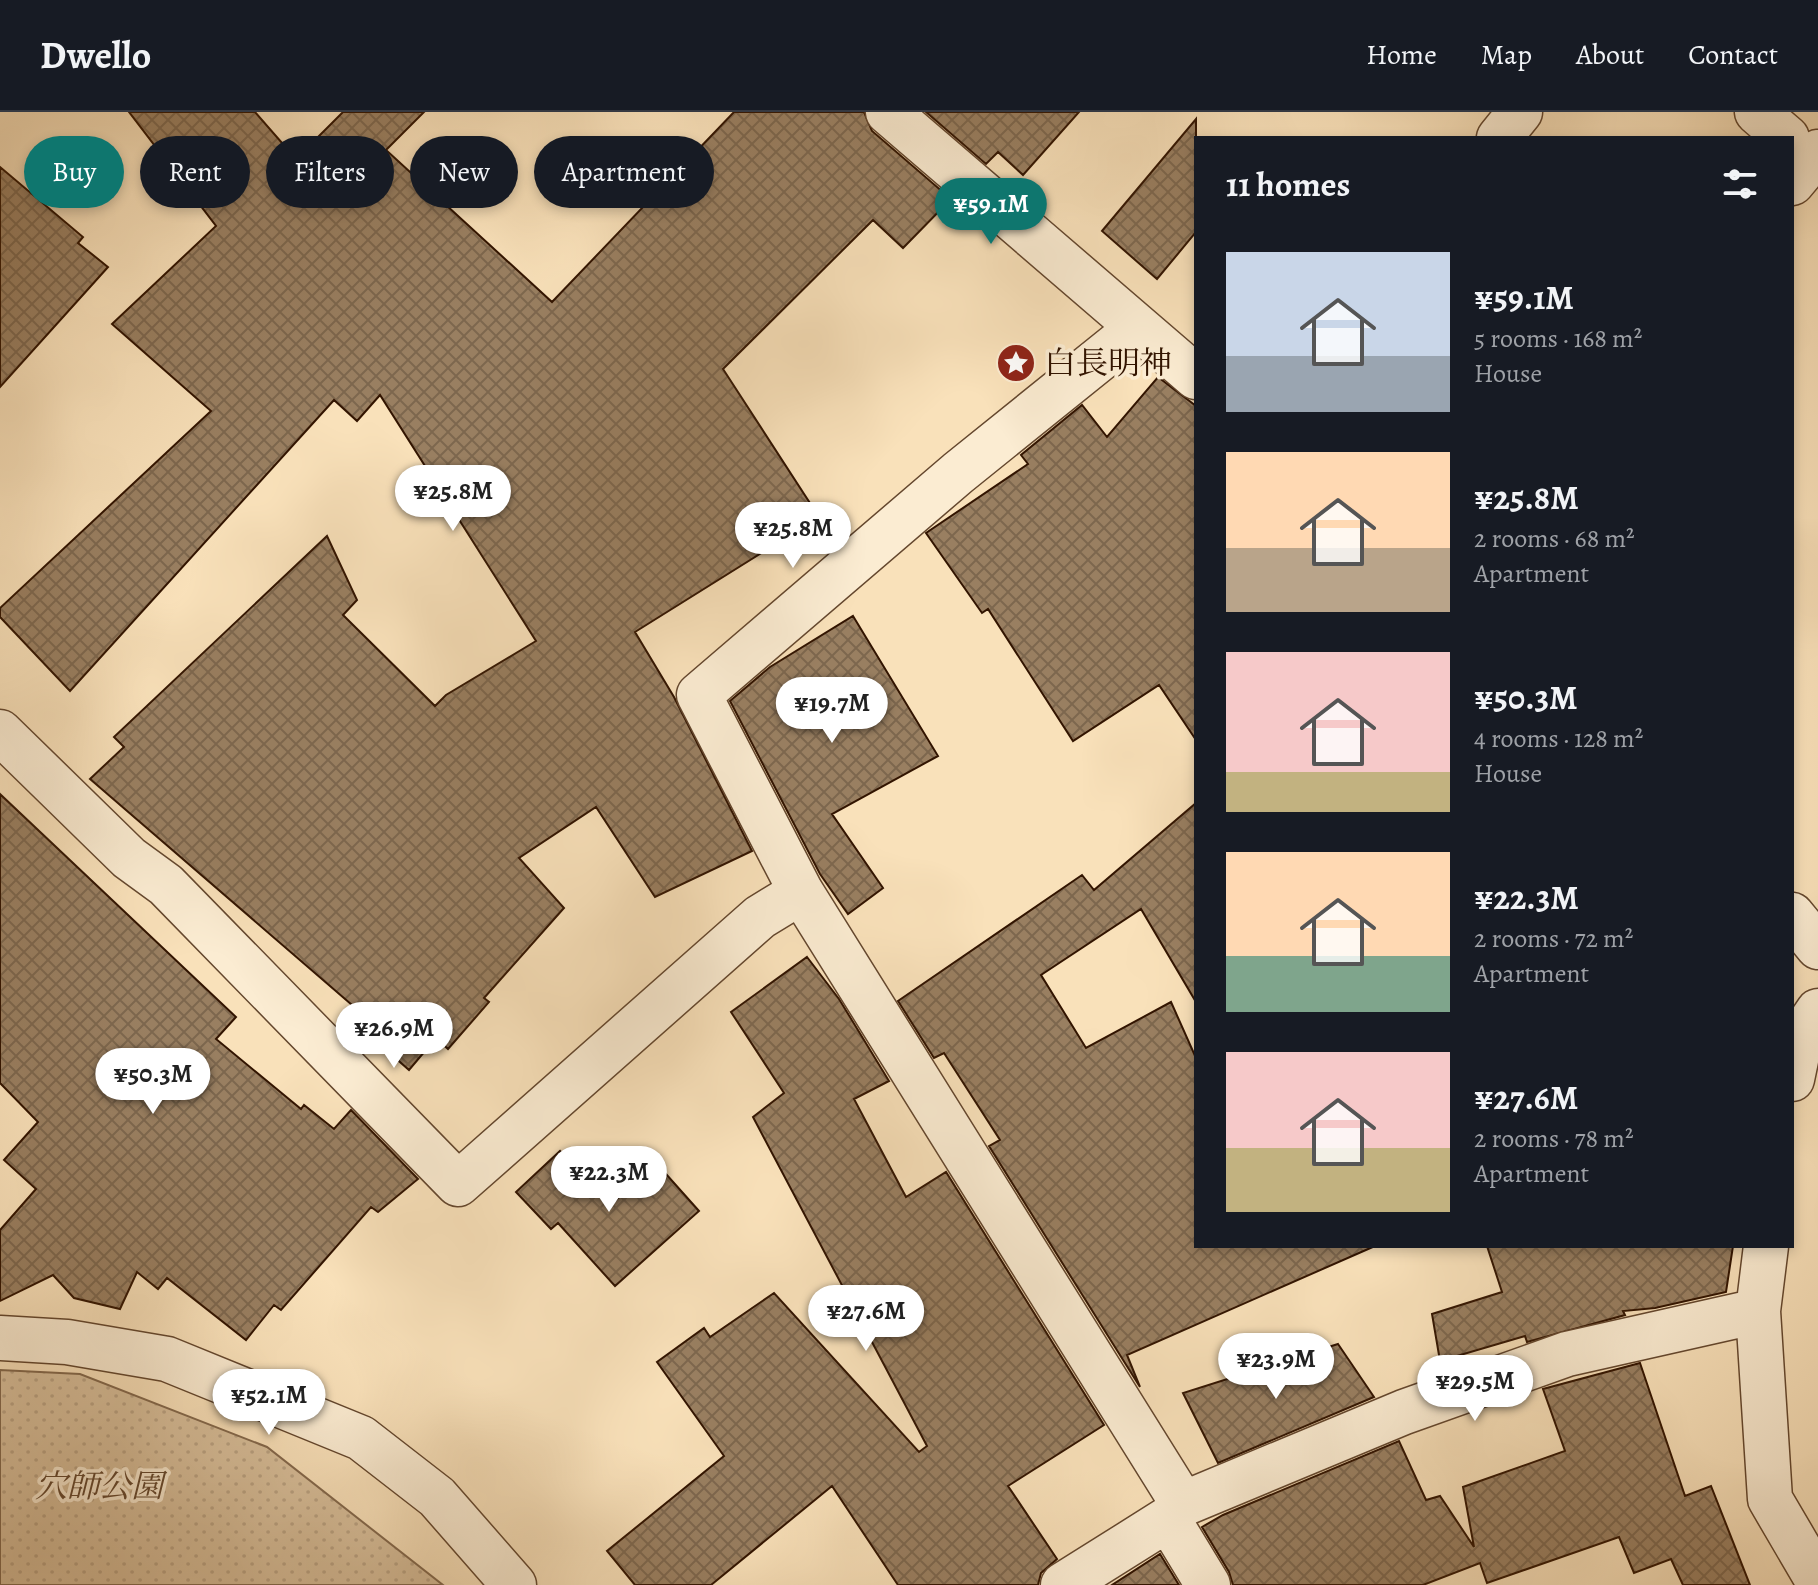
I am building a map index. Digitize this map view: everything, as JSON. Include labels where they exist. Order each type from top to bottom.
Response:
[{"type":"street","points":[[888,112],[1164,335],[1194,374]]},
{"type":"street","points":[[1501,136],[1520,112]]},
{"type":"street","points":[[1757,112],[1781,136]]},
{"type":"street","points":[[1164,335],[958,473],[699,695],[801,892],[1175,1511],[1208,1585]]},
{"type":"street","points":[[0,732],[129,858],[166,885],[458,1184],[760,917],[801,892]]},
{"type":"street","points":[[1794,917],[1818,947]]},
{"type":"street","points":[[1794,1069],[1801,1036],[1818,1011]]},
{"type":"street","points":[[1766,1248],[1758,1311],[1770,1499],[1818,1581]]},
{"type":"street","points":[[1063,1585],[1175,1511],[1404,1412],[1567,1354],[1758,1311]]},
{"type":"street","points":[[0,1338],[67,1342],[167,1359],[361,1438],[437,1497],[514,1585]]},
{"type":"green space","name":"穴師公園","points":[[0,1370],[80,1374],[267,1447],[443,1585],[0,1585]]},
{"type":"building","points":[[129,112],[255,112],[276,136],[266,136],[266,208],[394,208],[394,157],[410,172],[410,208],[449,208],[552,302],[642,208],[714,208],[714,136],[711,136],[734,112],[864,112],[872,131],[951,199],[903,248],[873,220],[723,369],[819,517],[635,632],[674,697],[752,851],[655,897],[596,807],[519,858],[564,908],[484,998],[489,1002],[448,1049],[436,1038],[409,1070],[374,1039],[381,1030],[90,779],[124,747],[114,737],[327,536],[357,600],[343,615],[435,706],[446,695],[536,641],[380,395],[357,421],[334,400],[70,691],[0,617],[0,608],[211,411],[112,324],[216,226],[202,208],[250,208],[250,136],[147,136]]},
{"type":"building","points":[[343,112],[424,112],[394,142],[394,136],[319,136]]},
{"type":"building","points":[[926,112],[1079,112],[1023,175],[998,152],[986,164]]},
{"type":"building","points":[[1196,119],[1194,234],[1157,279],[1102,231]]},
{"type":"building","points":[[0,167],[24,187],[24,208],[49,208],[83,237],[78,243],[108,267],[0,387]]},
{"type":"building","points":[[1158,377],[1194,404],[1194,737],[1159,685],[1073,741],[988,609],[982,613],[926,533],[1028,464],[1021,455],[1082,405],[1107,437]]},
{"type":"building","points":[[853,616],[938,756],[832,814],[883,888],[848,914],[820,874],[730,701],[770,667]]},
{"type":"building","points":[[0,794],[236,1017],[216,1039],[301,1109],[304,1105],[334,1129],[351,1110],[418,1179],[378,1212],[371,1207],[281,1310],[274,1305],[246,1340],[167,1278],[158,1289],[137,1272],[120,1309],[74,1298],[53,1275],[0,1301],[0,1230],[36,1189],[4,1160],[38,1122],[0,1083]]},
{"type":"building","points":[[1194,805],[1194,999],[1141,909],[1041,975],[1086,1048],[1171,1002],[1194,1054],[1194,1248],[1370,1248],[1127,1355],[1140,1387],[989,1146],[1000,1140],[944,1053],[934,1058],[898,1001],[1082,875],[1094,890]]},
{"type":"building","points":[[807,957],[839,999],[889,1081],[854,1099],[906,1197],[946,1172],[1104,1425],[1008,1486],[1057,1559],[1041,1573],[1038,1585],[898,1585],[832,1486],[711,1585],[635,1585],[607,1551],[724,1456],[657,1362],[704,1328],[710,1337],[774,1293],[919,1452],[927,1446],[753,1117],[784,1093],[731,1012]]},
{"type":"building","points":[[560,1151],[610,1205],[657,1164],[699,1211],[615,1286],[558,1223],[551,1229],[516,1192]]},
{"type":"building","points":[[1488,1248],[1733,1248],[1726,1292],[1655,1308],[1623,1311],[1625,1315],[1527,1342],[1525,1336],[1440,1361],[1432,1314],[1502,1292]]},
{"type":"building","points":[[1338,1344],[1374,1397],[1218,1463],[1183,1393]]},
{"type":"building","points":[[1640,1363],[1685,1496],[1711,1486],[1750,1585],[1683,1585],[1671,1559],[1634,1573],[1619,1537],[1487,1583],[1480,1563],[1423,1585],[1233,1585],[1229,1572],[1202,1527],[1223,1515],[1399,1441],[1426,1500],[1440,1496],[1474,1547],[1463,1487],[1565,1451],[1543,1389]]},
{"type":"building","points":[[1160,1554],[1179,1585],[1112,1585]]},
{"type":"place","name":"白長明神","points":[[1016,363]]}]
